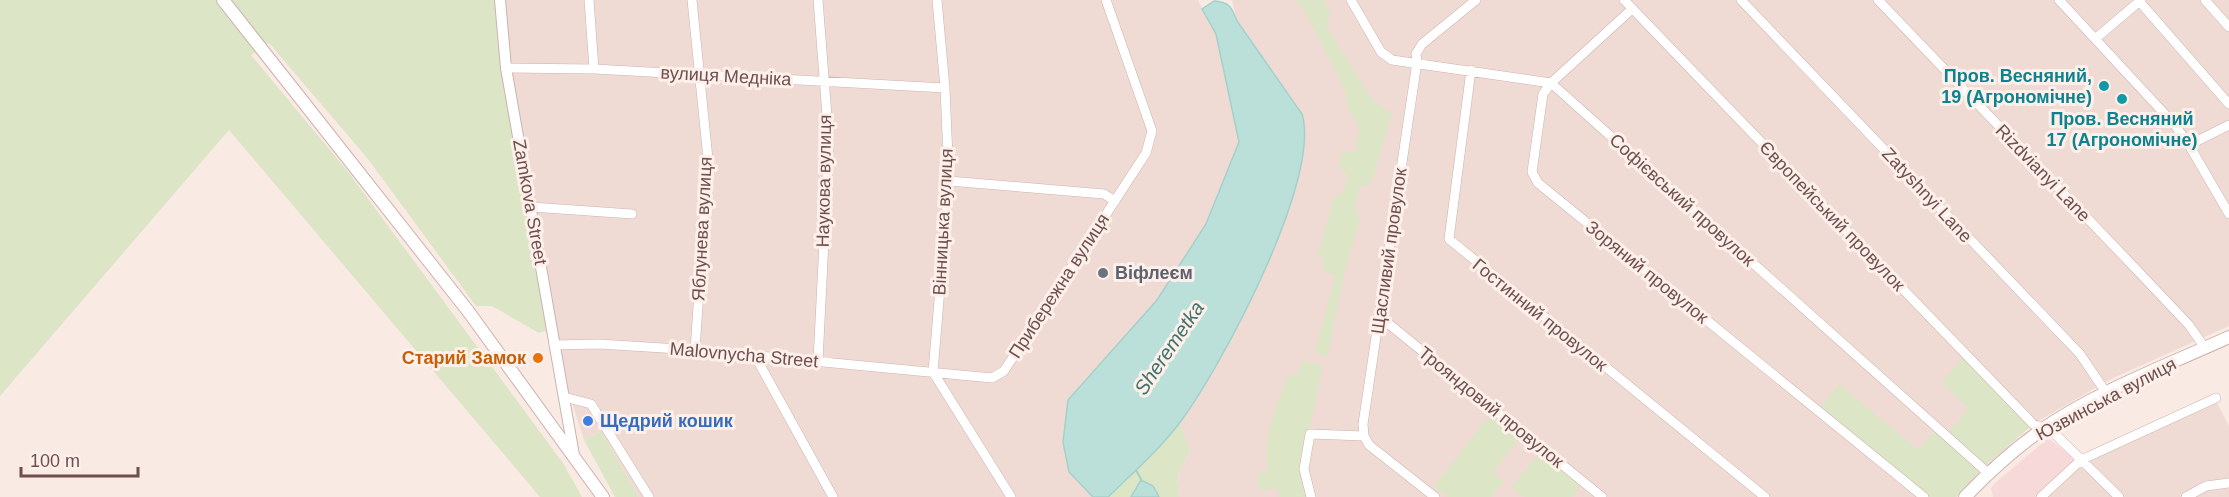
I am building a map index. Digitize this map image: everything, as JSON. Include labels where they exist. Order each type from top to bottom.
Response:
[{"type":"main road","points":[[223,0],[468,311],[603,497]]},
{"type":"main road","name":"Юзвинська вулиця","points":[[1965,497],[1988,473],[2042,430],[2107,394],[2229,337]]},
{"type":"street","name":"Zamkova Street","points":[[500,0],[506,68],[574,455]]},
{"type":"street","points":[[589,0],[594,69]]},
{"type":"street","name":"Яблунева вулиця","points":[[692,0],[708,159],[695,350]]},
{"type":"street","name":"Наукова вулиця","points":[[818,0],[829,141],[818,361]]},
{"type":"street","name":"Вінницька вулиця","points":[[933,372],[949,181],[945,88],[937,0]]},
{"type":"street","name":"Прибережна вулиця","points":[[933,372],[992,378],[1004,372],[1146,153],[1152,131],[1106,0]]},
{"type":"street","points":[[1351,0],[1386,56],[1392,60],[1551,83]]},
{"type":"street","name":"Європейський провулок","points":[[1624,0],[2033,424],[2042,430],[2053,432],[2119,497]]},
{"type":"street","name":"Zatyshnyi Lane","points":[[1741,0],[2080,354],[2107,394]]},
{"type":"street","name":"Rizdvianyi Lane","points":[[1878,0],[2158,292],[2189,325],[2205,348]]},
{"type":"street","points":[[2059,0],[2167,116],[2189,145],[2229,214]]},
{"type":"street","points":[[2205,0],[2229,27]]},
{"type":"street","name":"Щасливий провулок","points":[[1364,436],[1379,316],[1417,62],[1416,54],[1422,44],[1473,1]]},
{"type":"street","points":[[2095,39],[2140,1],[2229,104]]},
{"type":"street","name":"Зоряний провулок","points":[[1632,9],[1551,83],[1543,94],[1532,172],[1538,183],[1923,497]]},
{"type":"street","name":"вулиця Медніка","points":[[506,68],[594,69],[945,88]]},
{"type":"street","name":"Гостинний провулок","points":[[1471,70],[1449,239],[1765,497]]},
{"type":"street","name":"Софієвський провулок","points":[[1551,83],[1988,473]]},
{"type":"street","points":[[2189,145],[2229,126]]},
{"type":"street","points":[[949,181],[1104,194],[1114,201]]},
{"type":"street","points":[[531,207],[632,214]]},
{"type":"street","name":"Трояндовий провулок","points":[[1379,316],[1602,497]]},
{"type":"street","name":"Malovnycha Street","points":[[554,345],[599,344],[695,350],[933,372]]},
{"type":"street","points":[[755,356],[833,497]]},
{"type":"street","points":[[933,372],[1011,497]]},
{"type":"street","points":[[2041,497],[2081,460],[2216,399]]},
{"type":"street","points":[[564,400],[591,404],[649,497]]},
{"type":"street","points":[[1311,497],[1304,469],[1310,434],[1364,436],[1369,444],[1435,497]]},
{"type":"street","points":[[2186,497],[2206,486],[2229,483]]},
{"type":"shaded area","points":[[501,0],[1198,0],[1216,34],[1239,142],[1206,224],[1157,300],[1068,400],[1069,472],[1093,497],[639,497],[601,431],[584,440],[551,329]]},
{"type":"shaded area","points":[[1232,0],[2229,0],[2229,326],[2111,379],[2033,424],[1983,468],[1956,497],[1179,497],[1177,476],[1190,450],[1180,423],[1198,397],[1244,314],[1266,267],[1305,131],[1297,107],[1237,21]]},
{"type":"shaded area","points":[[2217,403],[2229,426],[2229,497],[2046,497],[2081,464]]},
{"type":"shaded area","points":[[2048,438],[2076,460],[2037,497],[1993,497],[1991,488],[1994,484]]},
{"type":"green space","points":[[0,0],[501,0],[551,329],[539,333],[492,306],[476,306],[368,159],[269,43],[251,55],[349,173],[563,463],[582,497],[540,497],[229,130],[0,396]]},
{"type":"green space","points":[[1296,0],[1324,0],[1331,15],[1326,26],[1372,99],[1392,114],[1371,184],[1360,187],[1355,207],[1360,220],[1345,270],[1327,358],[1315,352],[1335,276],[1323,270],[1323,258],[1318,254],[1334,196],[1343,193],[1348,175],[1339,168],[1342,151],[1355,152],[1359,128],[1347,107],[1345,90],[1305,12]]},
{"type":"green space","points":[[1966,354],[2033,424],[1983,468],[1956,497],[1922,497],[1818,411],[1839,384],[1918,450],[1937,427],[1947,435],[1968,408],[1941,383]]},
{"type":"green space","points":[[1302,361],[1323,365],[1307,442],[1307,497],[1279,497],[1277,488],[1259,491],[1257,473],[1269,472],[1266,449],[1271,424],[1287,377],[1297,375]]},
{"type":"green space","points":[[1492,412],[1522,436],[1493,472],[1504,481],[1491,497],[1447,497],[1434,486]]},
{"type":"green space","points":[[1180,423],[1190,450],[1177,476],[1179,497],[1159,497],[1153,486],[1135,488],[1131,497],[1108,497]]},
{"type":"green space","points":[[601,431],[639,497],[615,497],[584,440]]},
{"type":"green space","points":[[1541,451],[1582,484],[1571,497],[1524,497],[1511,487]]},
{"type":"water","points":[[1214,1],[1230,7],[1237,21],[1302,114],[1304,144],[1297,182],[1264,272],[1199,395],[1173,431],[1137,470],[1108,497],[1093,497],[1069,472],[1063,442],[1068,400],[1157,300],[1206,224],[1239,142],[1216,34],[1202,9]]},
{"type":"water","points":[[1141,480],[1153,486],[1159,497],[1131,497]]},
{"type":"waterway","name":"Sheremetka","points":[[1136,470],[1142,481]]},
{"type":"place","name":"Пров. Весняний, 19 (Агрономічне)","points":[[2104,86]]},
{"type":"place","name":"Пров. Весняний 17 (Агрономічне)","points":[[2122,99]]},
{"type":"place","name":"Віфлеєм","points":[[1103,273]]},
{"type":"place","name":"Старий Замок","points":[[538,358]]},
{"type":"place","name":"Щедрий кошик","points":[[588,421]]}]
